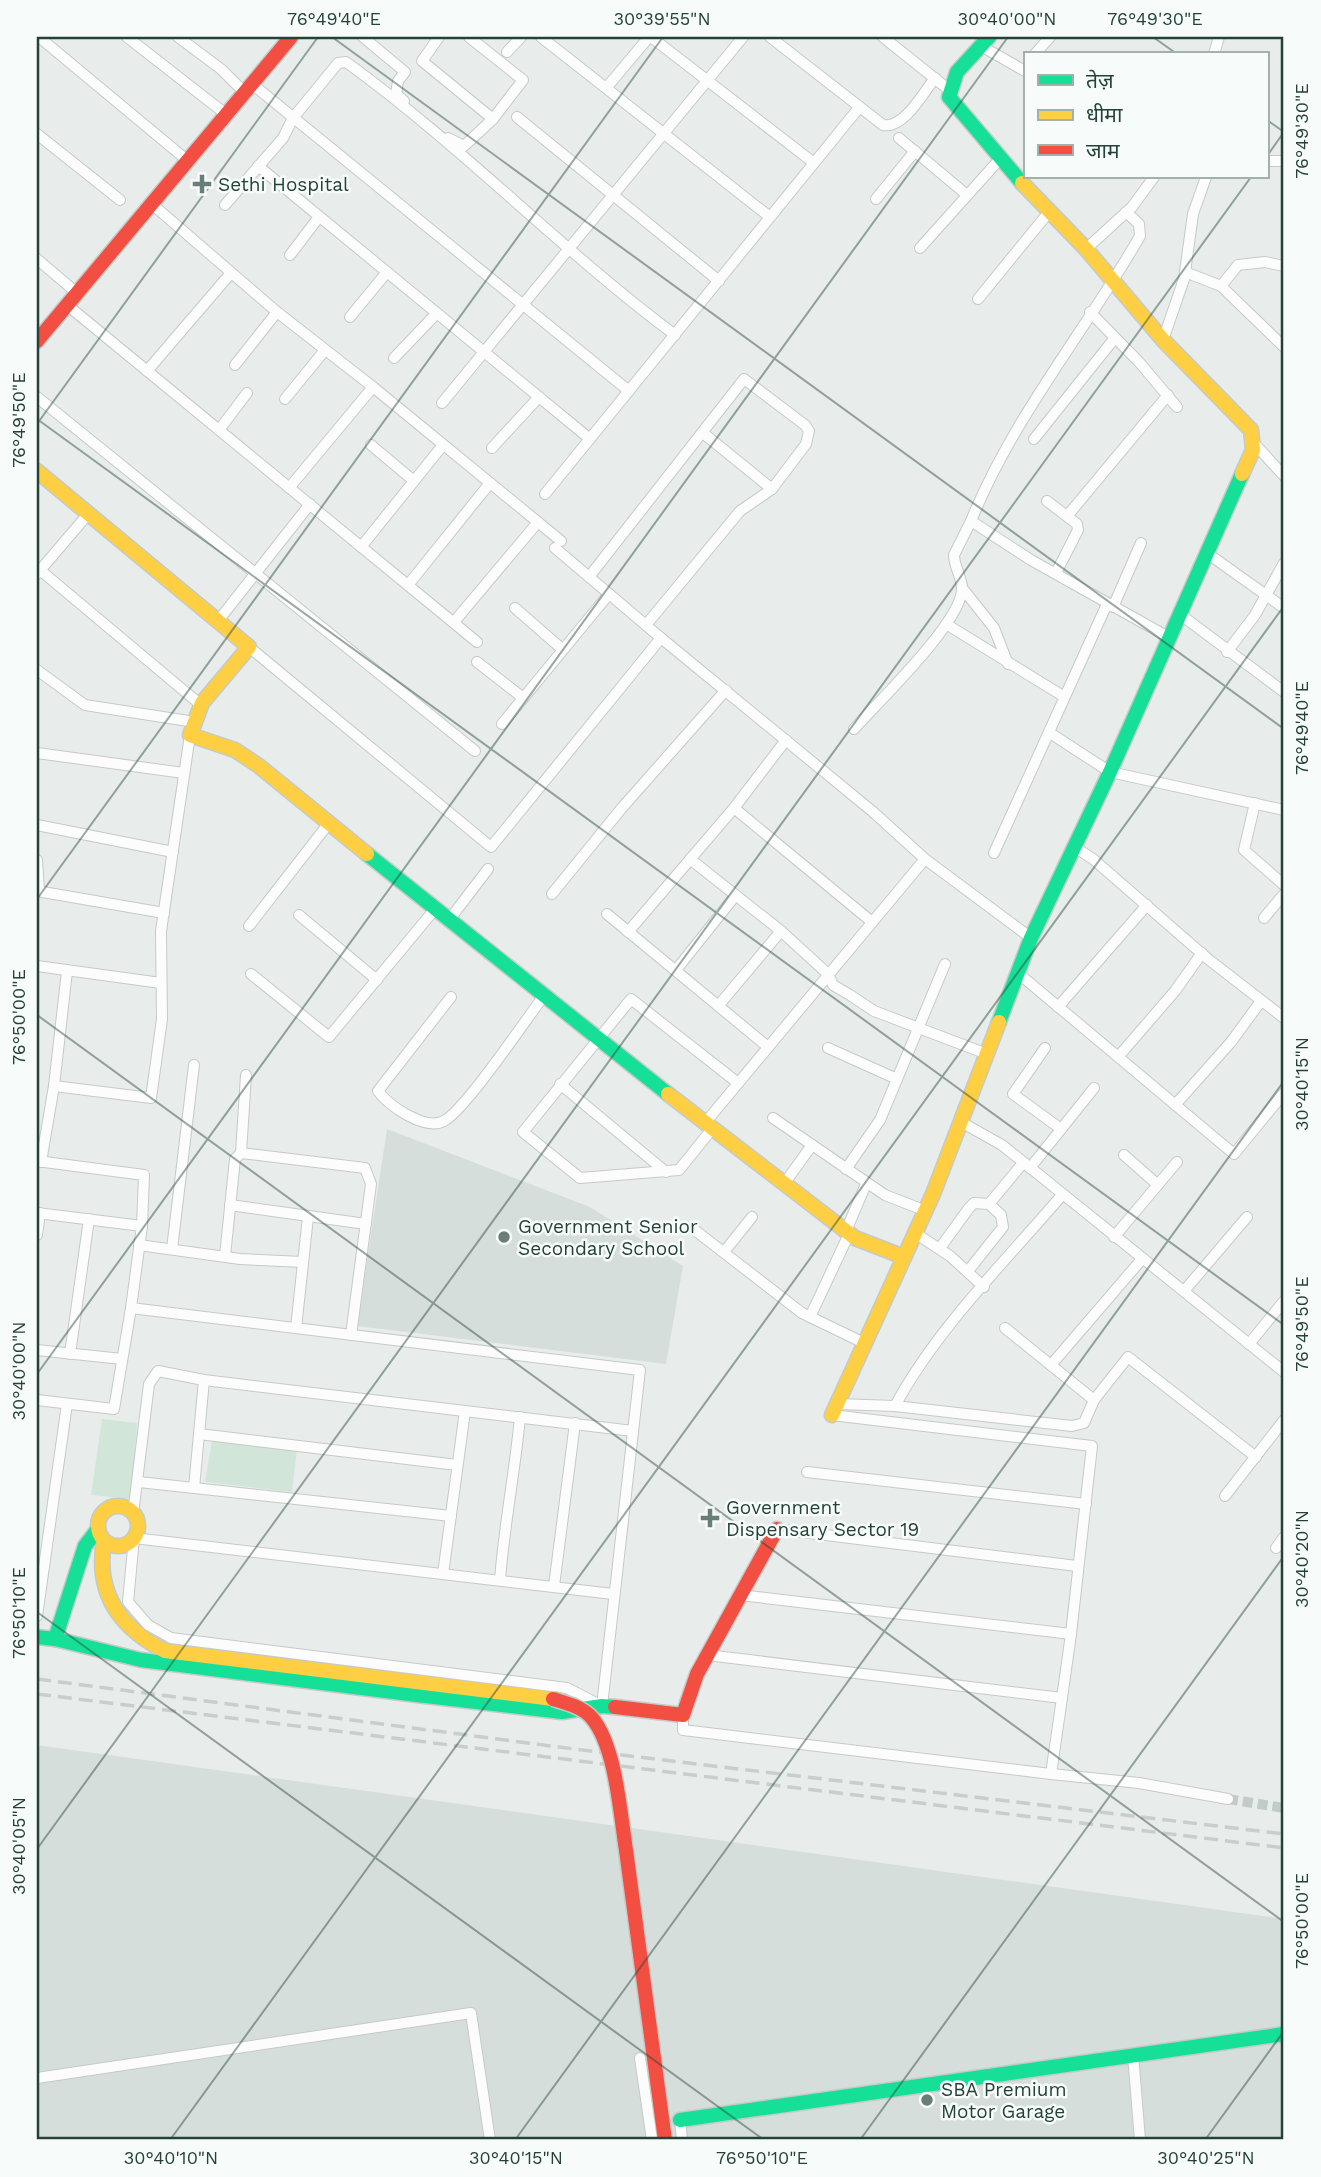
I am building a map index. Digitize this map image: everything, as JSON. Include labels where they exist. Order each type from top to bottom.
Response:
[{"type":"street","points":[[39,37],[188,161]]},
{"type":"street","points":[[127,37],[227,115]]},
{"type":"street","points":[[178,37],[248,89],[293,118],[629,391]]},
{"type":"street","points":[[37,341],[291,37]]},
{"type":"street","points":[[363,37],[405,72]]},
{"type":"street","points":[[439,37],[422,61],[405,72],[398,81],[396,94],[452,142],[464,146],[493,119],[523,80],[469,37]]},
{"type":"street","points":[[508,52],[521,37]]},
{"type":"street","points":[[541,37],[770,217]]},
{"type":"street","points":[[607,87],[650,37],[814,163]]},
{"type":"street","points":[[442,403],[743,37]]},
{"type":"street","points":[[770,37],[858,109],[883,125],[896,124],[935,78]]},
{"type":"street","points":[[883,37],[948,89]]},
{"type":"street","points":[[1037,52],[1050,37]]},
{"type":"street","points":[[1024,69],[985,42],[954,77],[948,89],[948,97],[999,160],[1086,249],[1163,340],[1251,430],[1254,443],[1284,476]]},
{"type":"street","points":[[422,61],[493,119]]},
{"type":"street","points":[[225,205],[282,138],[293,118],[338,63],[346,62],[422,122],[568,250],[675,335]]},
{"type":"street","points":[[545,494],[858,109]]},
{"type":"street","points":[[516,117],[614,193],[719,281]]},
{"type":"street","points":[[37,134],[120,200]]},
{"type":"street","points":[[899,138],[967,195]]},
{"type":"street","points":[[876,199],[915,151]]},
{"type":"street","points":[[920,248],[999,160]]},
{"type":"street","points":[[258,166],[590,439]]},
{"type":"street","points":[[1086,249],[1126,212],[1153,178]]},
{"type":"street","points":[[1163,340],[1185,272],[1194,214],[1206,178]]},
{"type":"street","points":[[153,205],[277,312],[538,522],[589,577],[925,859],[1031,938]]},
{"type":"street","points":[[978,299],[1049,212]]},
{"type":"street","points":[[1008,664],[994,628],[963,589],[954,555],[1017,426],[1140,236],[1139,224],[1126,212]]},
{"type":"street","points":[[290,255],[319,217]]},
{"type":"street","points":[[37,259],[77,293]]},
{"type":"street","points":[[1221,286],[1238,265],[1265,262],[1284,266]]},
{"type":"street","points":[[350,317],[387,272]]},
{"type":"street","points":[[1185,272],[1221,286],[1284,347]]},
{"type":"street","points":[[147,371],[231,273]]},
{"type":"street","points":[[66,305],[477,642]]},
{"type":"street","points":[[235,365],[277,312]]},
{"type":"street","points":[[1090,312],[1114,340],[1139,362],[1177,407]]},
{"type":"street","points":[[394,358],[437,313]]},
{"type":"street","points":[[1034,439],[1114,340]]},
{"type":"street","points":[[285,399],[325,350]]},
{"type":"street","points":[[589,577],[744,379],[758,387],[809,431],[806,444],[772,489],[740,511],[646,625]]},
{"type":"street","points":[[289,488],[373,387]]},
{"type":"street","points":[[219,430],[247,393]]},
{"type":"street","points":[[1068,515],[1168,395]]},
{"type":"street","points":[[37,397],[475,751]]},
{"type":"street","points":[[492,448],[539,397]]},
{"type":"street","points":[[703,433],[772,489]]},
{"type":"street","points":[[835,1409],[926,1211],[1031,938],[1181,615],[1254,443]]},
{"type":"street","points":[[361,547],[443,444]]},
{"type":"street","points":[[371,445],[414,481]]},
{"type":"street","points":[[37,471],[491,848],[661,638]]},
{"type":"street","points":[[408,585],[490,483]]},
{"type":"street","points":[[1047,501],[1068,515],[1077,524],[1078,530],[1056,573]]},
{"type":"street","points":[[218,621],[310,505]]},
{"type":"street","points":[[89,513],[38,572],[201,705]]},
{"type":"street","points":[[971,521],[1110,606],[1170,638]]},
{"type":"street","points":[[454,622],[538,522]]},
{"type":"street","points":[[994,853],[1050,733],[1063,696],[1141,543]]},
{"type":"street","points":[[1207,553],[1284,608]]},
{"type":"street","points":[[1227,652],[1255,615],[1284,562]]},
{"type":"street","points":[[854,729],[930,647],[947,624],[963,589]]},
{"type":"street","points":[[502,724],[609,594]]},
{"type":"street","points":[[514,608],[562,649]]},
{"type":"street","points":[[1181,615],[1284,692]]},
{"type":"street","points":[[947,624],[1063,696]]},
{"type":"street","points":[[54,1086],[151,1098],[162,1019],[164,913],[192,729],[201,705],[249,647]]},
{"type":"street","points":[[477,662],[522,697]]},
{"type":"street","points":[[37,670],[85,705],[192,729],[235,750],[543,997],[847,1232],[904,1257]]},
{"type":"street","points":[[552,894],[621,809],[726,690]]},
{"type":"street","points":[[1050,733],[1110,772],[1284,810]]},
{"type":"street","points":[[628,932],[734,807],[786,740]]},
{"type":"street","points":[[37,753],[184,773]]},
{"type":"street","points":[[1255,803],[1244,850],[1284,885]]},
{"type":"street","points":[[734,807],[872,922]]},
{"type":"street","points":[[249,926],[329,823]]},
{"type":"street","points":[[37,825],[173,852]]},
{"type":"street","points":[[1073,846],[1093,859],[1202,953],[1284,1018]]},
{"type":"street","points":[[690,859],[780,931],[828,974],[833,985],[874,1011],[987,1054]]},
{"type":"street","points":[[738,1083],[631,999],[523,1132],[580,1178],[679,1170],[738,1083],[925,859]]},
{"type":"street","points":[[37,860],[38,891],[164,913]]},
{"type":"street","points":[[449,920],[488,869]]},
{"type":"street","points":[[1264,918],[1284,894]]},
{"type":"street","points":[[676,970],[735,896]]},
{"type":"street","points":[[1058,1007],[1147,905]]},
{"type":"street","points":[[251,974],[330,1037],[435,909]]},
{"type":"street","points":[[607,914],[768,1047]]},
{"type":"street","points":[[299,915],[377,980]]},
{"type":"street","points":[[719,1005],[780,931]]},
{"type":"street","points":[[1118,1057],[1175,991],[1202,953]]},
{"type":"street","points":[[846,1170],[880,1120],[945,964]]},
{"type":"street","points":[[37,966],[162,984]]},
{"type":"street","points":[[37,1400],[114,1409],[142,1226],[144,1175],[39,1161],[54,1086],[67,971]]},
{"type":"street","points":[[1018,973],[1234,1154],[1284,1093]]},
{"type":"street","points":[[452,997],[378,1091],[399,1111],[434,1124],[444,1121],[466,1098],[543,997]]},
{"type":"street","points":[[1175,1105],[1231,1042],[1261,1001]]},
{"type":"street","points":[[828,1048],[897,1079]]},
{"type":"street","points":[[1045,1048],[1013,1094],[1062,1129]]},
{"type":"street","points":[[172,1249],[194,1065]]},
{"type":"street","points":[[225,1256],[236,1158],[241,1153],[246,1075]]},
{"type":"street","points":[[560,1084],[666,1172]]},
{"type":"street","points":[[989,1204],[1062,1129],[1094,1088]]},
{"type":"street","points":[[774,1118],[866,1184],[911,1207],[926,1211]]},
{"type":"street","points":[[961,1122],[979,1130],[1027,1166],[1284,1372]]},
{"type":"street","points":[[784,1184],[812,1145]]},
{"type":"street","points":[[241,1153],[365,1168],[371,1184],[351,1335]]},
{"type":"street","points":[[1124,1155],[1158,1185]]},
{"type":"street","points":[[1115,1237],[1177,1162]]},
{"type":"street","points":[[810,1317],[866,1184]]},
{"type":"street","points":[[895,1406],[916,1370],[1062,1195]]},
{"type":"street","points":[[940,1248],[974,1203],[989,1204],[1001,1215],[1003,1227],[968,1272]]},
{"type":"street","points":[[230,1205],[366,1224]]},
{"type":"street","points":[[37,1235],[38,1213],[142,1226]]},
{"type":"street","points":[[296,1328],[308,1217]]},
{"type":"street","points":[[724,1252],[751,1217]]},
{"type":"street","points":[[1184,1291],[1247,1217]]},
{"type":"street","points":[[70,1354],[89,1219]]},
{"type":"street","points":[[692,1228],[810,1317],[864,1343]]},
{"type":"street","points":[[915,1233],[940,1248],[984,1287]]},
{"type":"street","points":[[139,1245],[303,1262]]},
{"type":"street","points":[[1051,1365],[1142,1259]]},
{"type":"street","points":[[1249,1344],[1284,1301]]},
{"type":"street","points":[[131,1308],[640,1370],[602,1706]]},
{"type":"street","points":[[1004,1328],[1094,1400]]},
{"type":"street","points":[[37,1350],[122,1359]]},
{"type":"street","points":[[835,1409],[895,1406],[1072,1426],[1084,1423],[1094,1400],[1128,1357],[1256,1457]]},
{"type":"street","points":[[133,1514],[139,1482],[144,1419],[153,1376],[158,1371],[204,1380],[633,1431]]},
{"type":"street","points":[[194,1488],[204,1380]]},
{"type":"street","points":[[37,1616],[40,1566],[67,1404]]},
{"type":"street","points":[[835,1409],[1092,1446],[1071,1634],[1051,1774]]},
{"type":"street","points":[[443,1574],[465,1411]]},
{"type":"street","points":[[500,1580],[505,1519],[515,1478],[520,1417]]},
{"type":"street","points":[[1225,1496],[1284,1420]]},
{"type":"street","points":[[554,1586],[575,1423]]},
{"type":"street","points":[[199,1434],[457,1465]]},
{"type":"street","points":[[807,1472],[1086,1504]]},
{"type":"street","points":[[139,1482],[452,1516]]},
{"type":"street","points":[[602,1706],[567,1688],[171,1638],[148,1625],[128,1602],[134,1538],[138,1525],[133,1514],[122,1507],[110,1508],[101,1516],[99,1560],[102,1588],[117,1616],[151,1645],[165,1651],[553,1699],[574,1706],[593,1719],[603,1736],[626,1850],[665,2140]]},
{"type":"street","points":[[1077,1566],[776,1529],[697,1674],[683,1715],[683,1730],[1139,1783],[1228,1799]]},
{"type":"street","points":[[101,1535],[123,1545],[134,1538],[613,1594]]},
{"type":"street","points":[[55,1639],[85,1546],[101,1535]]},
{"type":"street","points":[[1276,1548],[1284,1537]]},
{"type":"street","points":[[740,1595],[1071,1634]]},
{"type":"street","points":[[37,1637],[141,1660],[417,1695],[562,1712],[602,1706],[683,1715]]},
{"type":"street","points":[[707,1655],[1062,1699]]},
{"type":"street","points":[[37,2078],[471,2013],[490,2140]]},
{"type":"street","points":[[682,2140],[680,2120],[1284,2034]]},
{"type":"street","points":[[1133,2054],[1140,2140]]},
{"type":"street","points":[[640,2058],[652,2140]]},
{"type":"shaded area","name":"Government Senior Secondary School","points":[[387,1129],[590,1207],[683,1266],[666,1364],[357,1326]]},
{"type":"shaded area","points":[[37,1745],[1284,1919],[1284,2140],[37,2140]]},
{"type":"green space","points":[[102,1419],[137,1423],[131,1499],[91,1495]]},
{"type":"green space","points":[[212,1440],[297,1449],[292,1492],[205,1482]]},
{"type":"tunnel","points":[[1228,1799],[1284,1808]]},
{"type":"railway","points":[[37,1679],[605,1753],[1284,1834]]},
{"type":"railway","points":[[37,1694],[1284,1848]]},
{"type":"traffic: fast","points":[[989,37],[957,72],[949,97],[1022,183]]},
{"type":"traffic: fast","points":[[999,1022],[1031,938],[1110,772],[1242,474]]},
{"type":"traffic: fast","points":[[367,854],[668,1094]]},
{"type":"traffic: fast","points":[[37,1637],[55,1639],[85,1546],[98,1529]]},
{"type":"traffic: fast","points":[[55,1639],[141,1660],[417,1695],[562,1712],[602,1706],[615,1707]]},
{"type":"traffic: fast","points":[[680,2120],[1284,2034]]},
{"type":"traffic: slow","points":[[1022,183],[1086,249],[1163,340],[1251,430],[1253,450],[1242,474]]},
{"type":"traffic: slow","points":[[37,471],[249,647],[202,703],[190,735],[235,750],[259,766],[367,854]]},
{"type":"traffic: slow","points":[[832,1415],[933,1194],[999,1022]]},
{"type":"traffic: slow","points":[[668,1094],[855,1238],[904,1257]]},
{"type":"traffic: slow","points":[[118,1506],[132,1512],[138,1526],[132,1540],[118,1546],[104,1540],[98,1526],[104,1512],[118,1506]]},
{"type":"traffic: slow","points":[[104,1541],[103,1577],[114,1607],[135,1631],[165,1651],[553,1699]]},
{"type":"traffic: jam","points":[[37,341],[291,37]]},
{"type":"traffic: jam","points":[[615,1707],[683,1715],[697,1674],[777,1529]]},
{"type":"traffic: jam","points":[[553,1699],[584,1711],[600,1730],[616,1781],[626,1850]]},
{"type":"traffic: jam","points":[[626,1850],[665,2140]]},
{"type":"place","name":"Sethi Hospital","points":[[202,184]]},
{"type":"place","name":"Government Senior Secondary School","points":[[504,1237]]},
{"type":"place","name":"Government Dispensary Sector 19","points":[[710,1518]]},
{"type":"place","name":"SBA Premium Motor Garage","points":[[927,2100]]}]
